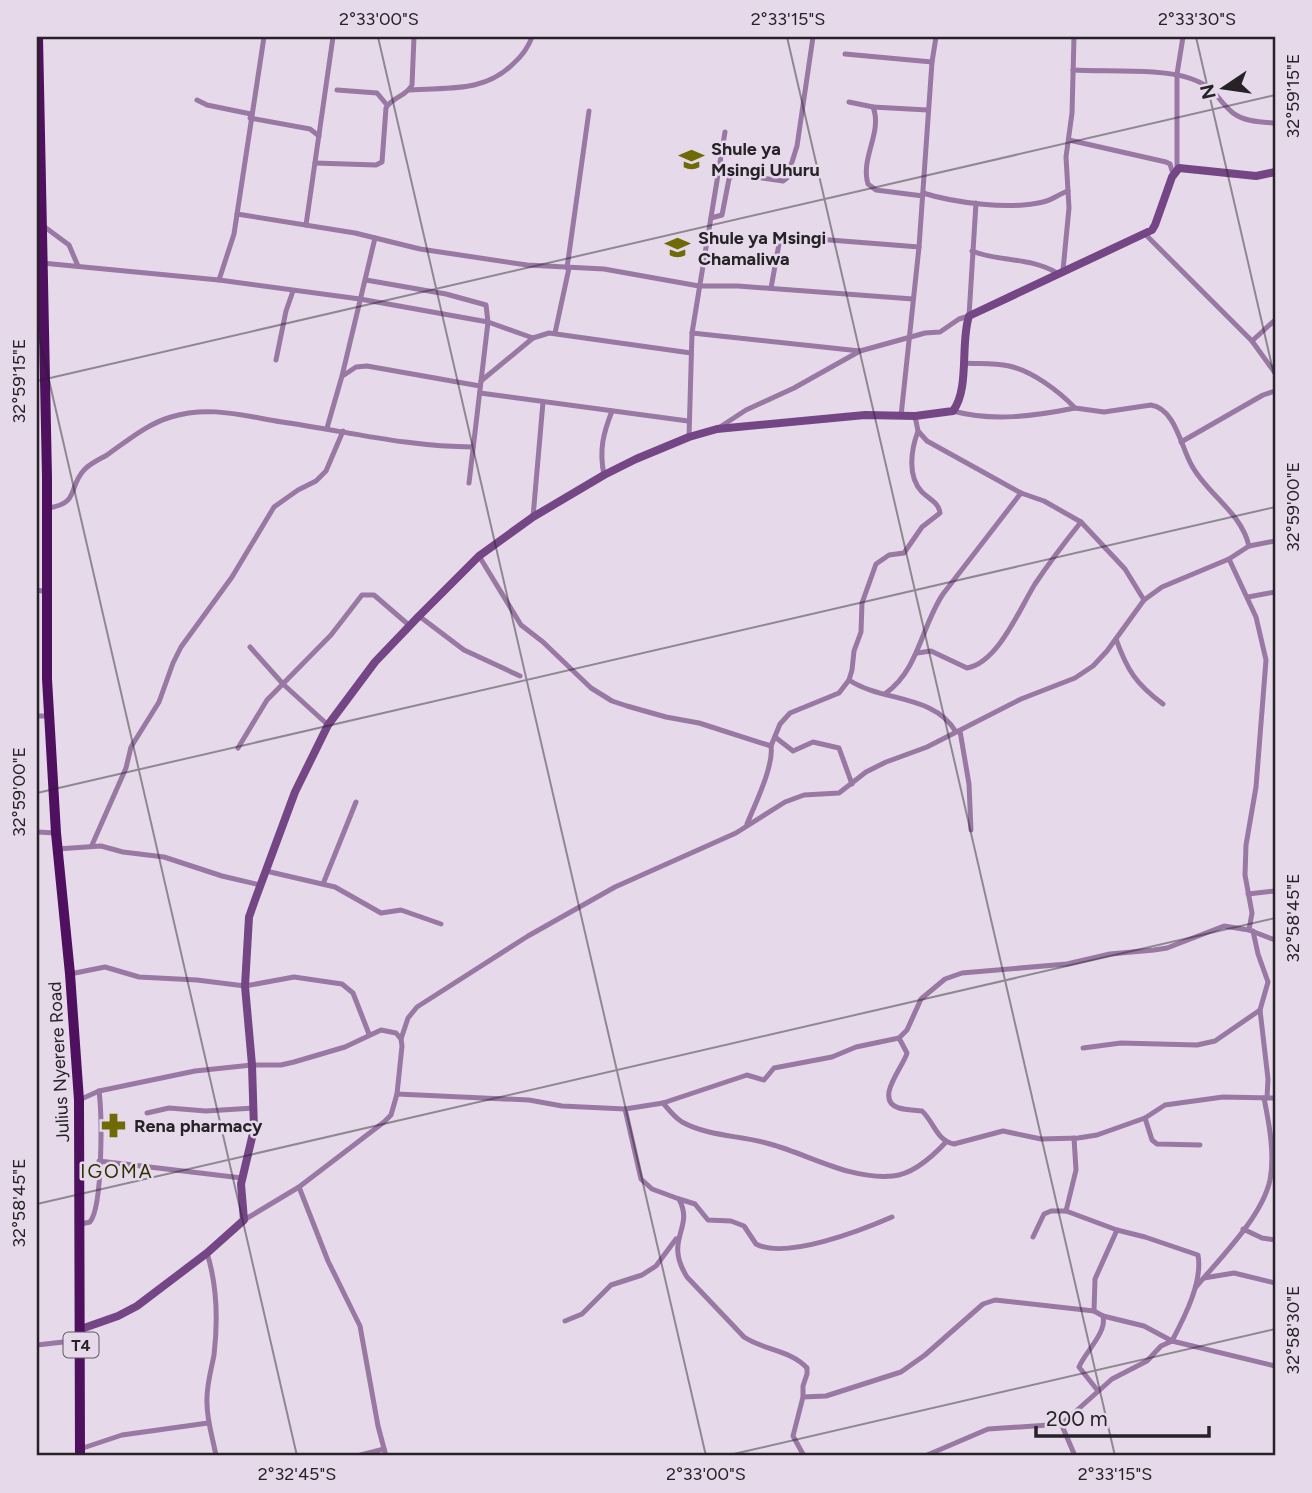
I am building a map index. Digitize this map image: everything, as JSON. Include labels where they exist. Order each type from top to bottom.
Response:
[{"type":"highway","name":"Julius Nyerere Road","points":[[38,37],[43,225],[40,280],[42,475],[47,508],[42,591],[43,679],[49,716],[57,849],[79,1100],[80,1453]]},
{"type":"main road","points":[[81,1335],[137,1306],[207,1253],[244,1220],[242,1178],[254,1129],[245,986],[249,917],[295,792],[328,725],[375,662],[479,556],[533,517],[604,475],[689,437],[717,429],[864,415],[915,416],[953,411],[958,404],[969,316],[1144,234],[1156,225],[1175,172],[1183,168],[1256,176],[1275,172]]},
{"type":"street","points":[[219,280],[228,258],[237,214],[264,37]]},
{"type":"street","points":[[306,225],[332,37]]},
{"type":"street","points":[[410,90],[414,37]]},
{"type":"street","points":[[387,105],[410,90],[489,82],[524,53],[531,37]]},
{"type":"street","points":[[711,218],[722,215],[729,179],[733,174],[783,181],[788,178],[797,146],[813,37]]},
{"type":"street","points":[[901,416],[919,247],[927,110],[936,37]]},
{"type":"street","points":[[972,251],[996,259],[1035,263],[1060,272],[1069,208],[1066,157],[1074,37]]},
{"type":"street","points":[[1175,172],[1177,74],[1182,37]]},
{"type":"street","points":[[845,54],[932,62]]},
{"type":"street","points":[[1073,70],[1177,74],[1213,88],[1238,116],[1275,123]]},
{"type":"street","points":[[315,163],[376,165],[382,162],[387,105],[377,93],[337,90]]},
{"type":"street","points":[[197,100],[207,105],[310,129],[319,136]]},
{"type":"street","points":[[849,102],[873,107],[927,110]]},
{"type":"street","points":[[873,107],[874,130],[865,172],[868,184],[876,190],[976,203],[1033,204],[1051,200],[1068,191]]},
{"type":"street","points":[[555,333],[568,268],[589,111]]},
{"type":"street","points":[[689,437],[692,333],[725,132]]},
{"type":"street","points":[[1069,140],[1166,162],[1175,172]]},
{"type":"street","points":[[717,429],[746,410],[794,388],[860,351],[940,331],[969,316],[976,203]]},
{"type":"street","points":[[237,214],[375,238],[424,250],[527,265],[604,270],[699,286],[771,288],[913,299]]},
{"type":"street","points":[[43,225],[69,245],[78,266]]},
{"type":"street","points":[[1144,234],[1252,341],[1275,373]]},
{"type":"street","points":[[327,428],[375,238]]},
{"type":"street","points":[[771,288],[779,244],[787,238],[919,247]]},
{"type":"street","points":[[42,264],[219,280],[360,299],[488,322],[533,338]]},
{"type":"street","points":[[366,280],[482,302],[488,309],[469,483]]},
{"type":"street","points":[[276,360],[286,311],[293,292]]},
{"type":"street","points":[[1252,341],[1275,320]]},
{"type":"street","points":[[342,376],[356,367],[367,366],[480,383],[533,338],[555,333],[691,353]]},
{"type":"street","points":[[692,333],[860,351]]},
{"type":"street","points":[[963,363],[1019,369],[1063,395],[1075,408]]},
{"type":"street","points":[[1181,442],[1263,395],[1275,391]]},
{"type":"street","points":[[480,393],[688,421]]},
{"type":"street","points":[[533,517],[543,402]]},
{"type":"street","points":[[953,411],[972,415],[1031,417],[1075,408],[1104,412],[1158,406],[1165,412],[1196,474],[1237,520],[1249,546]]},
{"type":"street","points":[[47,508],[67,503],[87,467],[168,417],[187,413],[221,411],[422,445],[473,447]]},
{"type":"street","points":[[604,475],[600,449],[612,411]]},
{"type":"street","points":[[746,825],[765,777],[771,746],[780,724],[790,713],[839,693],[849,680],[854,651],[861,632],[862,603],[876,564],[889,555],[904,552],[922,527],[940,512],[914,478],[912,454],[918,431],[915,416]]},
{"type":"street","points":[[92,845],[126,768],[131,747],[159,702],[181,647],[232,577],[274,507],[316,481],[326,471],[343,431]]},
{"type":"street","points":[[918,431],[927,441],[1021,493],[1044,501],[1081,522],[1112,553],[1144,600]]},
{"type":"street","points":[[886,693],[905,676],[937,602],[1021,493]]},
{"type":"street","points":[[917,653],[931,651],[967,668],[986,658],[1013,623],[1053,558],[1081,522]]},
{"type":"street","points":[[244,1220],[299,1187],[391,1115],[397,1094],[401,1038],[408,1018],[417,1006],[501,952],[615,887],[729,836],[795,797],[839,793],[876,767],[1085,672],[1116,639],[1144,600],[1162,587],[1229,559],[1249,546],[1275,541]]},
{"type":"street","points":[[479,556],[521,625],[591,688],[612,701],[627,706],[699,723],[771,746]]},
{"type":"street","points":[[925,1456],[988,1429],[1064,1424],[1118,1375],[1147,1361],[1161,1346],[1172,1341],[1194,1290],[1243,1229],[1258,1206],[1270,1178],[1265,1098],[1268,1079],[1260,1010],[1268,982],[1251,930],[1252,913],[1245,875],[1246,845],[1256,787],[1266,657],[1256,617],[1229,559]]},
{"type":"street","points":[[1248,597],[1275,592]]},
{"type":"street","points":[[238,748],[267,700],[331,635],[362,595],[374,595],[390,606],[410,626]]},
{"type":"street","points":[[419,616],[464,650],[520,676]]},
{"type":"street","points":[[1116,639],[1125,665],[1133,677],[1163,704]]},
{"type":"street","points":[[250,647],[283,684],[328,725]]},
{"type":"street","points":[[1266,657],[1275,655]]},
{"type":"street","points":[[849,680],[861,688],[921,704],[947,718],[958,732],[970,784],[971,830]]},
{"type":"street","points":[[37,716],[49,716]]},
{"type":"street","points":[[775,737],[793,751],[813,742],[839,748],[852,784]]},
{"type":"street","points":[[323,884],[356,802]]},
{"type":"street","points":[[37,832],[56,833]]},
{"type":"street","points":[[57,849],[92,845],[174,859],[260,886]]},
{"type":"street","points":[[266,871],[345,892],[381,913],[401,910],[441,924]]},
{"type":"street","points":[[1248,894],[1275,891]]},
{"type":"street","points":[[397,1094],[529,1100],[562,1106],[625,1109],[663,1103],[747,1074],[764,1080],[774,1068],[832,1057],[856,1047],[899,1038],[907,1030],[920,999],[944,979],[972,972],[1067,964],[1110,954],[1167,948],[1224,926],[1251,930],[1275,940]]},
{"type":"street","points":[[70,974],[105,967],[151,978],[245,986],[294,977],[342,984],[353,993],[369,1034]]},
{"type":"street","points":[[1083,1048],[1121,1043],[1208,1043],[1260,1010]]},
{"type":"street","points":[[79,1100],[99,1091],[195,1071],[294,1062],[345,1047],[376,1030],[387,1030],[401,1038]]},
{"type":"street","points":[[899,1038],[907,1053],[891,1082],[891,1100],[899,1108],[922,1111],[946,1142],[961,1143],[1003,1130],[1041,1139],[1097,1135],[1145,1118],[1165,1105],[1223,1097],[1275,1098]]},
{"type":"street","points":[[81,1224],[90,1222],[95,1214],[102,1146],[99,1091]]},
{"type":"street","points":[[663,1103],[683,1122],[718,1135],[773,1145],[832,1166],[868,1175],[892,1176],[906,1172],[932,1157],[946,1142]]},
{"type":"street","points":[[147,1113],[169,1108],[206,1111],[254,1108]]},
{"type":"street","points":[[625,1109],[641,1180],[652,1189],[695,1204],[708,1220],[731,1221],[744,1226],[757,1244],[772,1248],[804,1248],[865,1229],[892,1217]]},
{"type":"street","points":[[1145,1118],[1152,1140],[1157,1144],[1200,1145]]},
{"type":"street","points":[[1066,1211],[1076,1170],[1074,1138]]},
{"type":"street","points":[[99,1161],[242,1178]]},
{"type":"street","points":[[299,1187],[328,1261],[360,1326],[377,1426],[385,1453],[357,1456]]},
{"type":"street","points":[[679,1199],[685,1216],[678,1237],[677,1255],[687,1277],[744,1337],[753,1343],[791,1356],[805,1365],[808,1371],[793,1436],[804,1456]]},
{"type":"street","points":[[1033,1237],[1044,1214],[1051,1211],[1066,1211],[1117,1230],[1145,1237],[1198,1255],[1194,1290]]},
{"type":"street","points":[[1243,1229],[1262,1238],[1275,1240]]},
{"type":"street","points":[[1094,1311],[1094,1288],[1098,1269],[1117,1230]]},
{"type":"street","points":[[565,1321],[582,1314],[611,1285],[642,1275],[656,1266],[678,1237]]},
{"type":"street","points":[[207,1253],[216,1297],[214,1347],[206,1400],[216,1456]]},
{"type":"street","points":[[1204,1278],[1234,1273],[1275,1283]]},
{"type":"street","points":[[803,1397],[826,1396],[905,1371],[991,1300],[1094,1311],[1103,1316],[1144,1326],[1172,1341],[1275,1366]]},
{"type":"street","points":[[1098,1391],[1079,1367],[1099,1333],[1104,1322],[1103,1316]]},
{"type":"street","points":[[37,1345],[81,1335]]},
{"type":"street","points":[[80,1453],[122,1435],[208,1423]]},
{"type":"street","points":[[1064,1424],[1075,1456]]},
{"type":"place","name":"Shule ya Msingi Uhuru","points":[[691,159]]},
{"type":"place","name":"Shule ya Msingi Chamaliwa","points":[[678,248]]},
{"type":"place","name":"Rena pharmacy","points":[[114,1126]]},
{"type":"district","name":"IGOMA","points":[[117,1171]]}]
